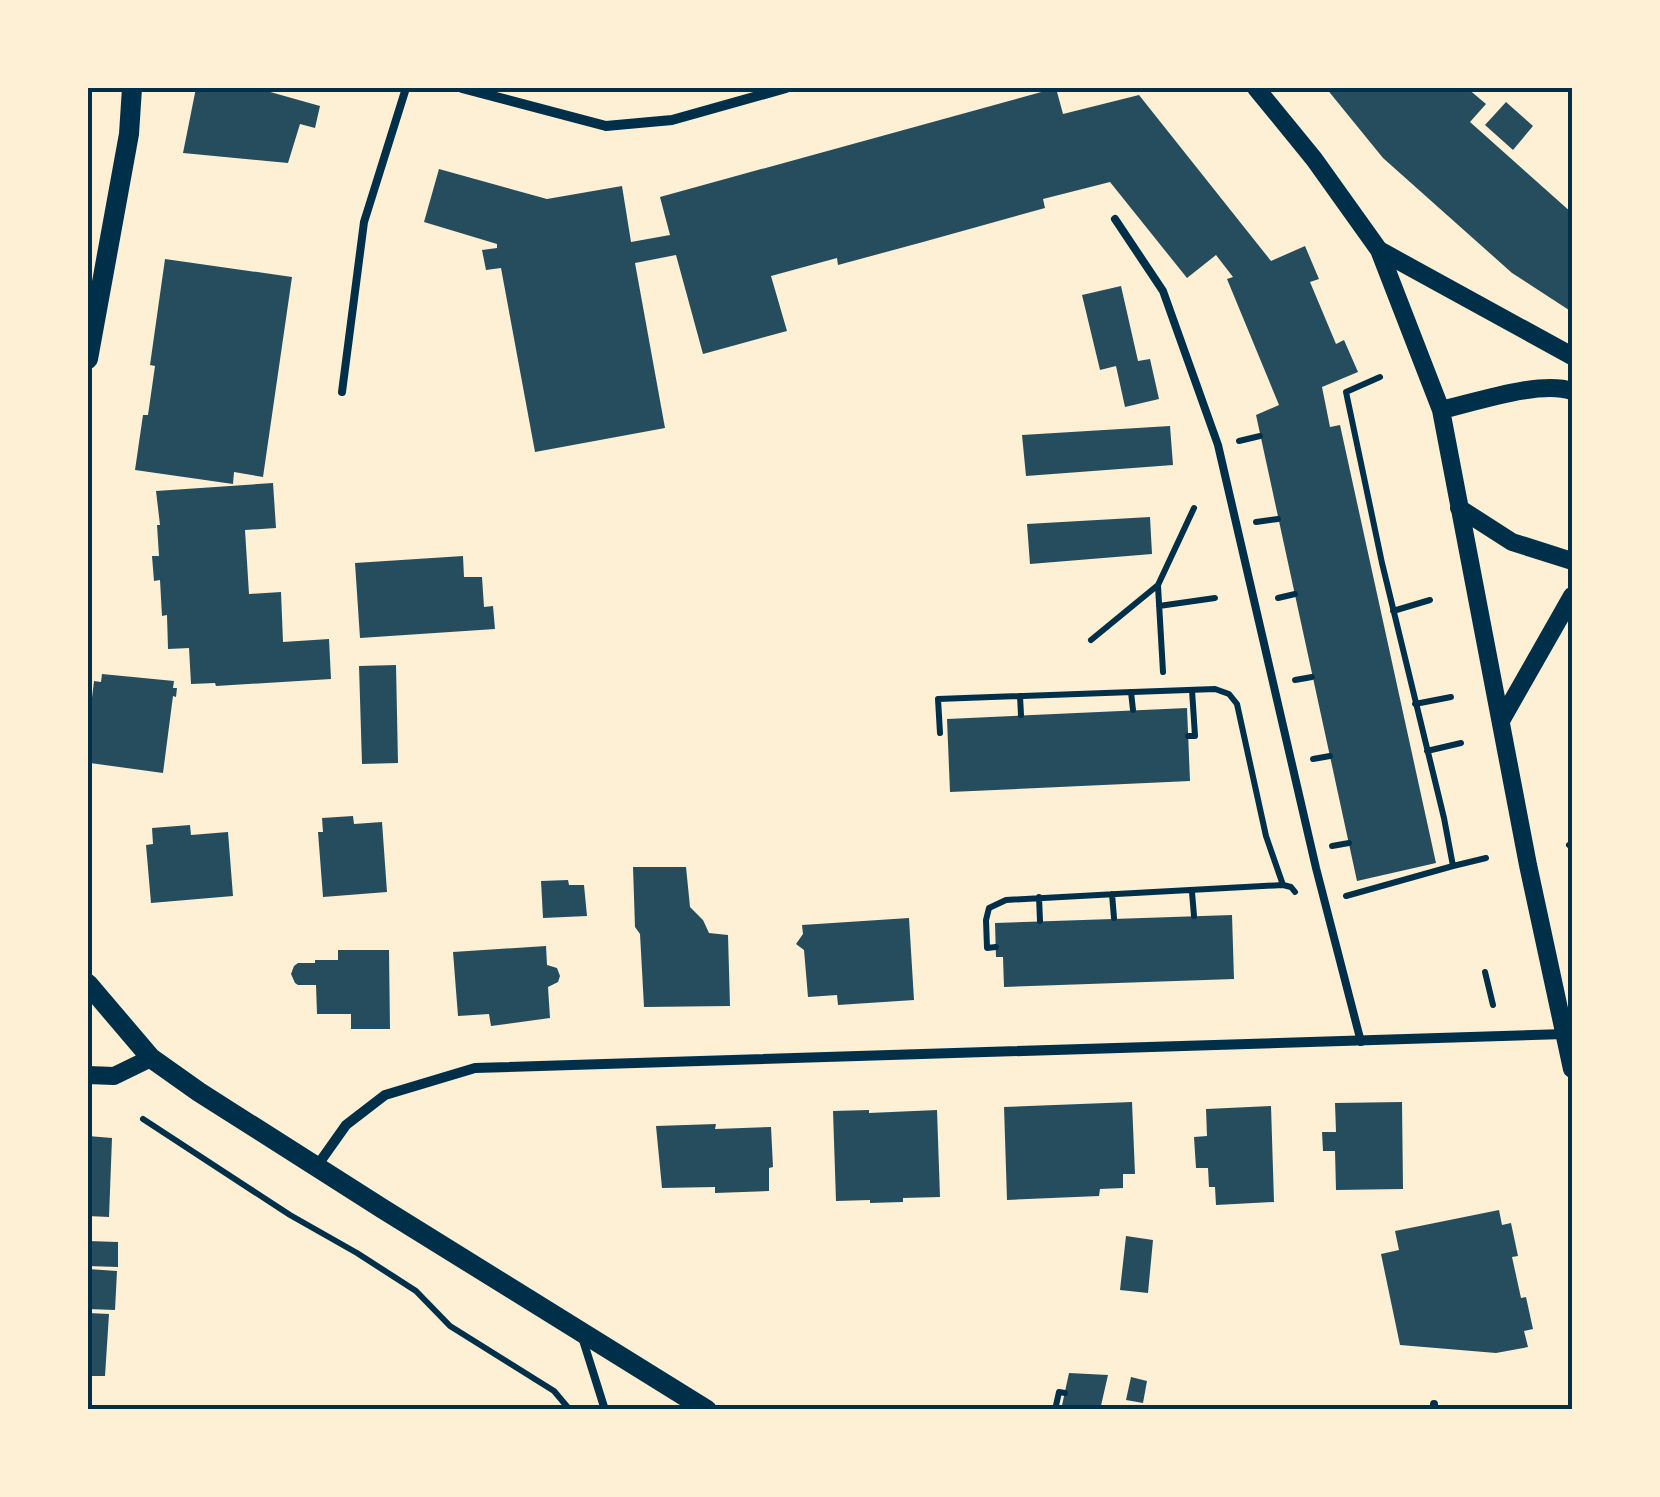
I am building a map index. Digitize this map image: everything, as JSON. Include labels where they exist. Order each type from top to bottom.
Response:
[{"type":"main road","points":[[88,359],[92,309],[129,134],[132,88]]},
{"type":"main road","points":[[88,984],[151,1058],[199,1092],[699,1408]]},
{"type":"street","points":[[462,88],[606,126],[672,120],[786,88]]},
{"type":"street","points":[[1256,88],[1314,159],[1379,250],[1441,410],[1528,865],[1572,1068]]},
{"type":"street","points":[[1379,250],[1572,356]]},
{"type":"street","points":[[1441,410],[1514,392],[1560,387],[1572,391]]},
{"type":"street","points":[[1459,508],[1512,542],[1572,562]]},
{"type":"street","points":[[1502,718],[1572,596]]},
{"type":"street","points":[[317,1166],[346,1124],[384,1095],[475,1068],[1565,1034]]},
{"type":"street","points":[[88,1075],[114,1076],[151,1058]]},
{"type":"lane","points":[[342,392],[364,222],[406,88]]},
{"type":"lane","points":[[1115,220],[1163,291],[1218,445],[1316,868],[1361,1042]]},
{"type":"lane","points":[[581,1333],[605,1410]]},
{"type":"path","points":[[1380,376],[1346,392],[1453,866]]},
{"type":"path","points":[[1234,424],[1241,458]]},
{"type":"path","points":[[1238,442],[1260,436]]},
{"type":"path","points":[[1252,506],[1255,522],[1278,518]]},
{"type":"path","points":[[1091,640],[1158,585],[1194,508]]},
{"type":"path","points":[[1158,585],[1163,672]]},
{"type":"path","points":[[1272,599],[1294,594]]},
{"type":"path","points":[[1159,606],[1216,598]]},
{"type":"path","points":[[1394,611],[1430,600]]},
{"type":"path","points":[[940,733],[938,699],[1216,689],[1229,694],[1237,704],[1266,836],[1284,885]]},
{"type":"path","points":[[1188,736],[1195,736],[1192,690]]},
{"type":"path","points":[[1131,692],[1133,710]]},
{"type":"path","points":[[1020,696],[1021,715]]},
{"type":"path","points":[[1415,704],[1451,697]]},
{"type":"path","points":[[1427,751],[1460,743]]},
{"type":"path","points":[[1337,898],[1486,858]]},
{"type":"path","points":[[996,948],[987,948],[986,920],[989,908],[1006,900],[1284,885],[1300,898]]},
{"type":"path","points":[[1192,892],[1194,916]]},
{"type":"path","points":[[1112,894],[1114,918]]},
{"type":"path","points":[[1039,897],[1040,920]]},
{"type":"path","points":[[1485,972],[1493,1005]]},
{"type":"path","points":[[144,1119],[290,1215],[416,1291],[450,1326],[554,1391],[570,1410]]},
{"type":"path","points":[[1055,1410],[1059,1392],[1065,1393]]},
{"type":"building","points":[[196,88],[256,88],[320,106],[315,128],[300,124],[288,163],[183,153]]},
{"type":"building","points":[[1056,88],[1063,114],[1139,95],[1271,261],[1305,246],[1319,279],[1310,282],[1336,344],[1344,340],[1358,372],[1322,387],[1330,427],[1340,425],[1436,863],[1357,881],[1256,415],[1279,405],[1227,279],[1233,277],[1216,255],[1187,278],[1110,182],[1043,199],[1045,208],[923,242],[838,265],[837,258],[771,276],[787,331],[703,354],[676,255],[635,263],[665,428],[535,452],[501,268],[486,270],[482,250],[497,248],[497,244],[424,222],[439,169],[547,199],[622,186],[631,242],[670,235],[660,197]]},
{"type":"building","points":[[1326,88],[1467,88],[1486,104],[1470,122],[1572,213],[1572,312],[1512,273],[1383,158]]},
{"type":"building","points":[[1506,102],[1533,126],[1513,150],[1485,125]]},
{"type":"building","points":[[165,259],[292,277],[263,477],[234,472],[233,484],[135,470],[155,366],[150,365]]},
{"type":"building","points":[[1121,286],[1138,361],[1150,359],[1159,399],[1125,407],[1116,366],[1100,370],[1082,295]]},
{"type":"building","points":[[1170,426],[1173,465],[1026,476],[1022,435]]},
{"type":"building","points":[[273,483],[276,528],[245,530],[249,594],[281,592],[283,642],[329,639],[331,679],[191,684],[189,648],[168,649],[160,580],[154,581],[152,556],[159,556],[160,525],[156,491]]},
{"type":"building","points":[[1150,517],[1152,554],[1030,564],[1027,524]]},
{"type":"building","points":[[463,556],[464,577],[482,577],[484,607],[493,606],[495,629],[360,638],[355,563]]},
{"type":"building","points":[[396,665],[398,763],[362,764],[359,666]]},
{"type":"building","points":[[102,674],[174,681],[176,697],[173,696],[163,773],[90,763],[88,731],[94,681],[101,682]]},
{"type":"building","points":[[1187,708],[1190,781],[950,792],[947,719]]},
{"type":"building","points":[[353,816],[354,824],[382,822],[387,892],[323,897],[318,832],[323,832],[322,818]]},
{"type":"building","points":[[190,825],[191,835],[228,832],[233,896],[151,903],[146,845],[153,844],[152,828]]},
{"type":"building","points":[[633,867],[686,867],[690,907],[709,933],[728,935],[730,1006],[644,1007]]},
{"type":"building","points":[[568,880],[569,885],[584,885],[587,916],[543,918],[541,881]]},
{"type":"building","points":[[1232,915],[1234,979],[1004,987],[1003,957],[996,957],[995,923]]},
{"type":"building","points":[[909,918],[914,1000],[838,1005],[837,995],[808,997],[804,950],[796,944],[803,934],[802,925]]},
{"type":"building","points":[[546,946],[547,965],[557,968],[560,976],[558,982],[548,987],[550,1018],[491,1026],[489,1014],[458,1016],[453,952]]},
{"type":"building","points":[[338,950],[389,950],[390,1029],[351,1029],[351,1014],[317,1014],[316,985],[295,983],[291,974],[294,966],[315,960],[338,960]]},
{"type":"building","points":[[1132,1102],[1135,1174],[1123,1174],[1123,1188],[1100,1189],[1099,1196],[1007,1200],[1004,1107]]},
{"type":"building","points":[[1402,1102],[1403,1189],[1336,1190],[1335,1151],[1323,1151],[1322,1132],[1336,1132],[1335,1103]]},
{"type":"building","points":[[1271,1106],[1274,1202],[1216,1205],[1215,1187],[1209,1187],[1208,1168],[1196,1168],[1194,1137],[1207,1136],[1206,1109]]},
{"type":"building","points":[[937,1110],[940,1197],[903,1198],[903,1202],[836,1201],[833,1111]]},
{"type":"building","points":[[716,1124],[715,1129],[771,1127],[773,1167],[769,1168],[769,1191],[715,1193],[715,1187],[662,1188],[656,1126]]},
{"type":"building","points":[[88,1136],[112,1138],[109,1217],[88,1216]]},
{"type":"building","points":[[1499,1210],[1502,1225],[1511,1223],[1518,1256],[1512,1257],[1533,1329],[1524,1331],[1528,1347],[1496,1353],[1400,1345],[1381,1254],[1399,1250],[1395,1231]]},
{"type":"building","points":[[1126,1236],[1153,1240],[1148,1293],[1120,1290]]},
{"type":"building","points":[[88,1241],[118,1242],[118,1267],[88,1266]]},
{"type":"building","points":[[88,1269],[117,1271],[115,1310],[88,1309]]},
{"type":"building","points":[[88,1313],[109,1314],[105,1376],[88,1376]]},
{"type":"building","points":[[1069,1373],[1108,1375],[1100,1410],[1061,1410]]},
{"type":"building","points":[[1131,1377],[1147,1381],[1143,1403],[1126,1400]]}]
